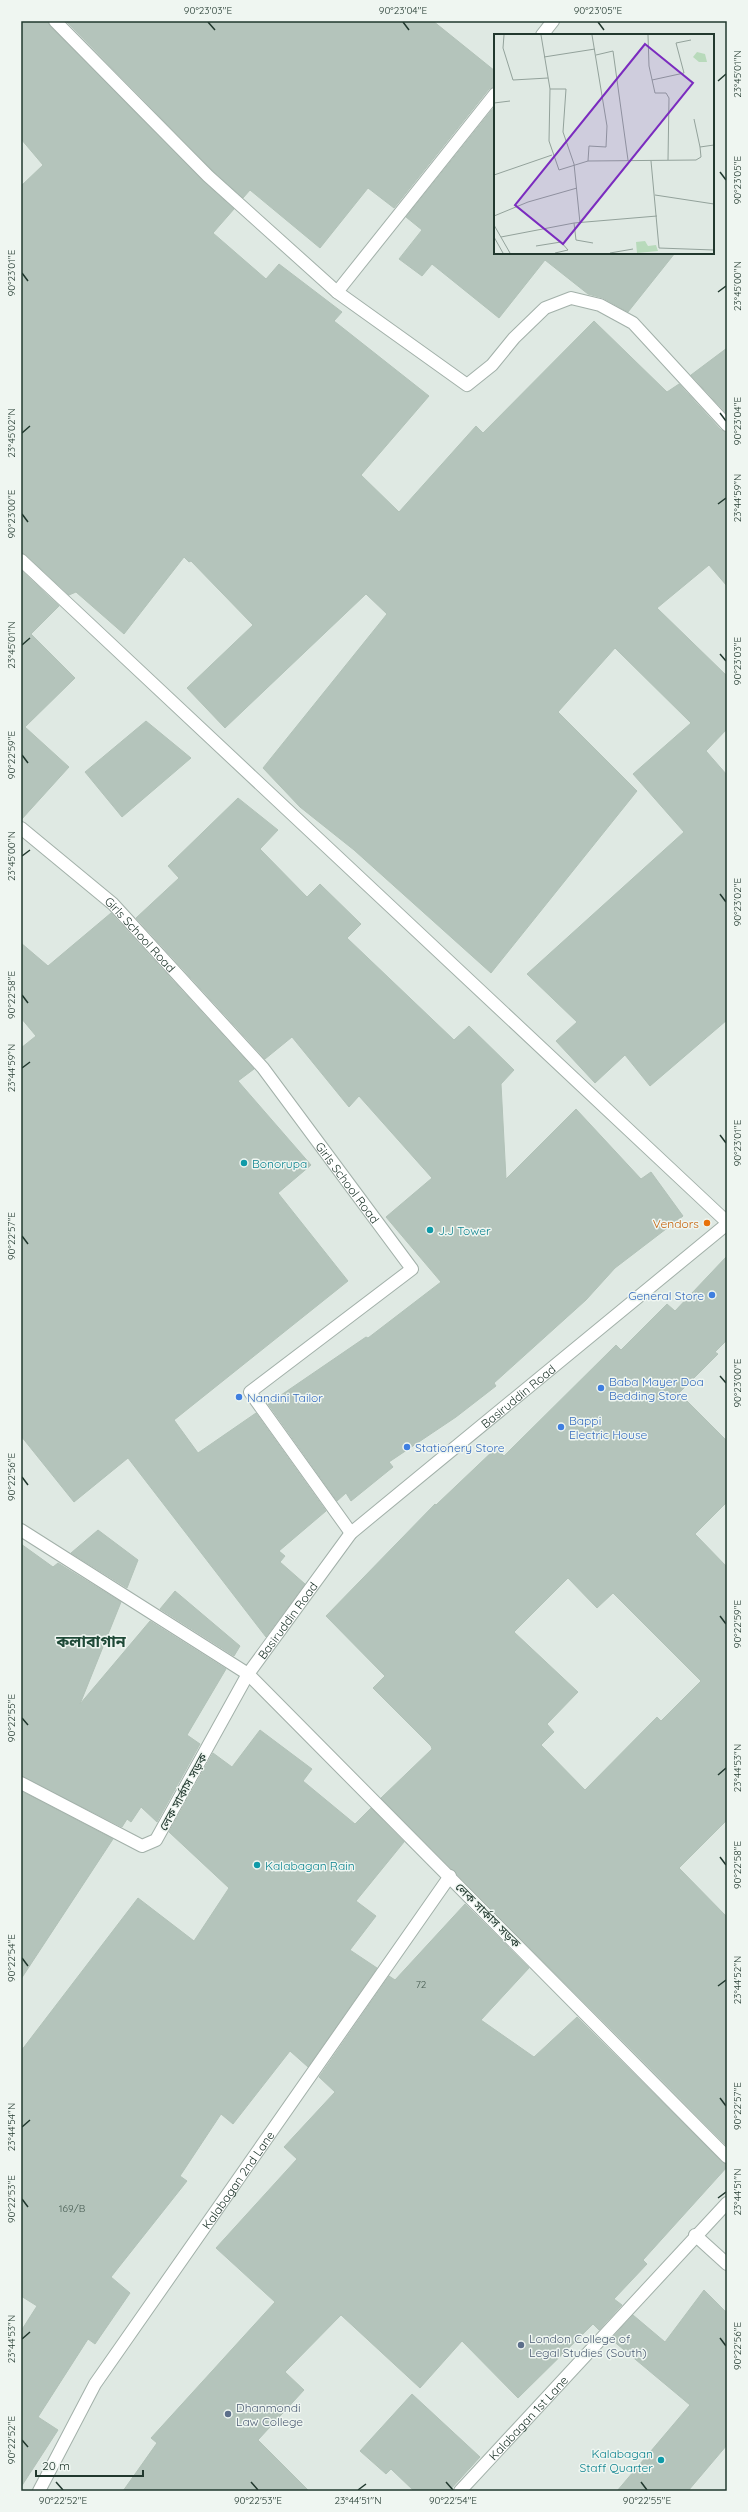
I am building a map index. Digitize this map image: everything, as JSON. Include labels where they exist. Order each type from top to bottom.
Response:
[{"type":"street","points":[[55,21],[208,176],[337,292],[467,385],[492,366],[514,338],[545,308],[571,298],[600,305],[633,323],[727,425]]},
{"type":"street","points":[[543,34],[553,21]]},
{"type":"street","points":[[337,292],[494,95]]},
{"type":"street","points":[[21,560],[727,1223]]},
{"type":"street","name":"Girls School Road","points":[[21,828],[113,904],[263,1068],[412,1269],[250,1392],[351,1533]]},
{"type":"street","name":"Basiruddin Road","points":[[248,1674],[351,1533],[727,1223]]},
{"type":"street","name":"লেক সার্কাস সড়ক","points":[[21,1530],[248,1674],[727,2157]]},
{"type":"street","name":"লেক সার্কাস সড়ক","points":[[21,1783],[142,1846],[148,1845],[156,1840],[248,1674]]},
{"type":"street","name":"Kalabagan 2nd Lane","points":[[39,2491],[95,2384],[450,1876]]},
{"type":"street","name":"Kalabagan 1st Lane","points":[[460,2491],[695,2235],[727,2203]]},
{"type":"street","points":[[695,2235],[727,2264]]},
{"type":"building","points":[[21,21],[48,21],[50,26],[203,181],[234,209],[213,233],[266,279],[279,264],[342,312],[334,321],[429,396],[361,475],[399,512],[476,426],[483,433],[594,321],[667,392],[679,384],[721,430],[727,432],[727,586],[709,565],[657,608],[727,676],[727,729],[706,751],[727,775],[727,1020],[650,1086],[625,1055],[595,1083],[556,1041],[577,1022],[527,974],[684,832],[633,774],[691,723],[615,648],[558,712],[637,791],[491,973],[354,850],[300,807],[263,768],[387,614],[366,594],[225,728],[187,688],[253,625],[191,561],[189,562],[184,557],[124,634],[76,592],[69,595],[26,555],[21,553],[21,186],[43,165],[21,139]]},
{"type":"building","points":[[66,21],[433,21],[494,70],[494,87],[489,89],[394,208],[368,188],[320,248],[250,190],[243,198],[213,171]]},
{"type":"building","points":[[494,107],[494,254],[674,254],[628,312],[603,298],[588,294],[545,260],[499,318],[432,264],[422,276],[399,259],[422,230],[406,217]]},
{"type":"building","points":[[727,348],[727,414],[691,375]]},
{"type":"building","points":[[21,570],[59,606],[31,634],[75,678],[25,727],[69,767],[21,820]]},
{"type":"building","points":[[146,721],[191,758],[122,817],[85,772]]},
{"type":"building","points":[[238,798],[278,830],[260,849],[307,897],[320,884],[361,924],[347,938],[454,1040],[469,1026],[514,1070],[501,1084],[506,1179],[576,1109],[641,1179],[651,1172],[683,1216],[615,1268],[586,1300],[494,1383],[496,1386],[456,1417],[389,1462],[393,1467],[351,1501],[346,1493],[337,1501],[268,1404],[366,1337],[368,1338],[441,1282],[386,1217],[432,1178],[359,1096],[349,1107],[292,1037],[265,1059],[136,918],[179,878],[168,866]]},
{"type":"building","points":[[111,913],[254,1069],[238,1081],[311,1165],[278,1193],[348,1281],[174,1420],[198,1453],[256,1413],[326,1511],[279,1551],[285,1556],[280,1562],[305,1584],[266,1637],[128,1458],[74,1502],[21,1436],[21,1048],[36,1036],[21,1018],[21,943],[48,966]]},
{"type":"building","points":[[727,1256],[727,1340],[715,1352],[718,1354],[679,1393],[727,1441],[727,1502],[695,1534],[727,1567],[727,1820],[679,1868],[727,1917],[727,2146],[381,1798],[432,1749],[431,1746],[373,1688],[385,1676],[326,1616],[435,1504],[436,1505],[496,1448],[504,1456],[616,1345],[621,1350],[667,1304],[675,1311]],"holes":[[[568,1578],[597,1608],[613,1593],[701,1681],[661,1721],[657,1717],[585,1790],[541,1745],[554,1732],[547,1724],[578,1692],[514,1632]]]},
{"type":"building","points":[[98,1530],[138,1560],[127,1588],[71,1553]]},
{"type":"building","points":[[21,1544],[53,1567],[58,1563],[121,1602],[80,1704],[150,1621],[226,1669],[187,1735],[200,1744],[157,1822],[141,1807],[131,1822],[127,1819],[122,1827],[21,1776]]},
{"type":"building","points":[[175,1591],[240,1646],[234,1656],[160,1609]]},
{"type":"building","points":[[260,1730],[312,1769],[303,1781],[355,1824],[371,1808],[404,1842],[356,1901],[376,1916],[350,1950],[377,1968],[308,2067],[290,2051],[233,2124],[221,2114],[180,2176],[187,2181],[111,2277],[130,2293],[95,2344],[88,2339],[38,2417],[58,2430],[21,2487],[21,2331],[37,2306],[21,2296],[21,2051],[138,1898],[194,1941],[229,1888],[169,1832],[213,1753],[232,1767]]},
{"type":"building","points":[[21,1791],[113,1839],[21,1979]]},
{"type":"building","points":[[465,1904],[529,1968],[481,2020],[534,2057],[577,2017],[722,2162],[727,2164],[727,2167],[643,2260],[647,2264],[614,2299],[622,2305],[599,2330],[593,2324],[518,2398],[462,2341],[420,2388],[341,2315],[285,2372],[304,2390],[258,2440],[309,2491],[123,2491],[157,2443],[151,2438],[275,2302],[216,2248],[297,2159],[284,2147],[335,2092],[319,2077],[389,1976],[395,1980]]},
{"type":"building","points":[[704,2290],[727,2313],[727,2445],[688,2491],[617,2491],[690,2405],[611,2339],[633,2315],[665,2342]]},
{"type":"building","points":[[412,2394],[480,2457],[449,2491],[414,2491],[391,2469],[386,2474],[360,2451]]},
{"type":"place","name":"Bonorupa","points":[[244,1163]]},
{"type":"place","name":"Vendors","points":[[707,1223]]},
{"type":"place","name":"J.J Tower","points":[[430,1230]]},
{"type":"place","name":"General Store","points":[[712,1295]]},
{"type":"place","name":"Baba Mayer Doa Bedding Store","points":[[601,1388]]},
{"type":"place","name":"Nandini Tailor","points":[[239,1397]]},
{"type":"place","name":"Bappi Electric House","points":[[561,1427]]},
{"type":"place","name":"Stationery Store","points":[[407,1447]]},
{"type":"place","name":"Kalabagan Rain","points":[[257,1865]]},
{"type":"place","name":"London College of Legal Studies (South)","points":[[521,2345]]},
{"type":"place","name":"Dhanmondi Law College","points":[[228,2414]]},
{"type":"place","name":"Kalabagan Staff Quarter","points":[[661,2460]]},
{"type":"district","name":"কলাবাগান","points":[[91,1641]]}]
